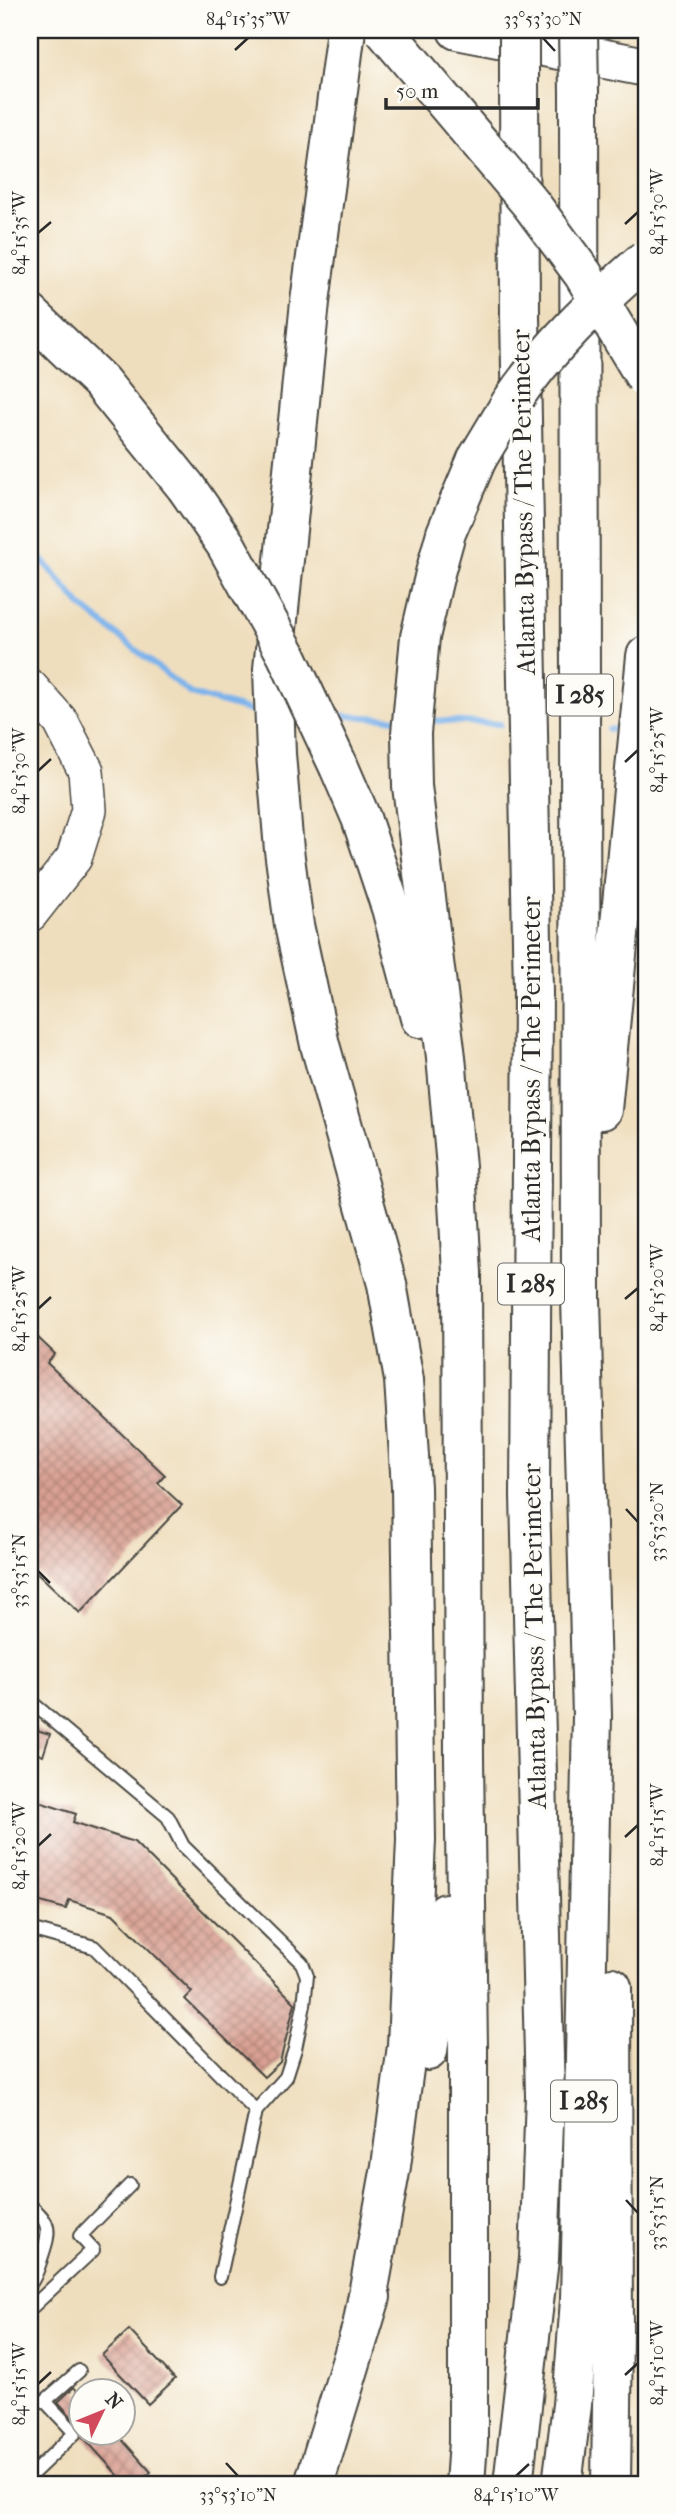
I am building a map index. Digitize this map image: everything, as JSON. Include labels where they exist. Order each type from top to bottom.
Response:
[{"type":"highway","points":[[384,30],[531,204],[583,274],[646,379]]},
{"type":"highway","points":[[457,30],[646,67]]},
{"type":"highway","points":[[504,30],[513,81]]},
{"type":"highway","name":"Atlanta Bypass / The Perimeter","points":[[513,2484],[539,2259],[545,2096],[530,1496],[533,993],[513,81],[519,30]]},
{"type":"highway","name":"Atlanta Bypass / The Perimeter","points":[[562,2484],[572,2405],[580,2300],[592,1716],[581,1298],[578,30]]},
{"type":"highway","points":[[344,42],[310,302],[273,668],[280,808],[294,925],[320,1045],[387,1284],[404,1380],[411,1487],[416,1840],[407,2046],[391,2166],[363,2322]]},
{"type":"highway","points":[[465,2484],[468,2442],[468,2048],[462,1272],[446,1057],[412,786],[411,723],[421,637],[446,533],[477,459],[511,402],[552,350],[589,311],[646,259]]},
{"type":"highway","points":[[30,314],[101,382],[186,486],[226,545],[286,654],[339,766],[361,818],[391,908],[420,1018],[462,1272]]},
{"type":"highway","points":[[581,1298],[612,1015],[646,656]]},
{"type":"highway","points":[[592,1716],[612,1990],[614,2331],[611,2484]]},
{"type":"highway","points":[[314,2484],[410,2172],[436,2001],[464,1758]]},
{"type":"street","points":[[30,687],[61,722],[86,771],[89,810],[74,858],[30,914]]},
{"type":"lane","points":[[30,1701],[168,1817],[183,1846],[302,1964],[307,1976],[304,2005],[286,2077],[256,2111],[220,2277]]},
{"type":"lane","points":[[30,1929],[94,1947],[256,2111]]},
{"type":"lane","points":[[30,2309],[93,2250],[80,2236],[130,2185]]},
{"type":"lane","points":[[30,2206],[44,2219],[48,2231],[48,2243],[30,2284]]},
{"type":"lane","points":[[30,2243],[40,2260]]},
{"type":"lane","points":[[30,2476],[75,2433],[45,2401],[79,2371]]},
{"type":"building","points":[[30,1330],[55,1354],[47,1363],[165,1475],[158,1483],[182,1505],[80,1613],[30,1566]]},
{"type":"building","points":[[30,1728],[50,1734],[43,1756],[30,1751]]},
{"type":"building","points":[[30,1799],[76,1814],[73,1822],[134,1842],[295,2003],[280,2062],[264,2077],[185,1999],[192,1992],[113,1914],[69,1900],[66,1909],[30,1899]]},
{"type":"building","points":[[129,2330],[175,2379],[148,2404],[136,2391],[136,2378],[124,2378],[102,2355]]},
{"type":"building","points":[[66,2394],[66,2411],[58,2402]]},
{"type":"building","points":[[93,2448],[129,2448],[151,2472],[137,2484],[126,2484]]},
{"type":"waterway","points":[[30,545],[81,606],[191,694],[261,712]]},
{"type":"waterway","points":[[330,715],[400,719]]},
{"type":"waterway","points":[[425,720],[500,724]]},
{"type":"waterway","points":[[609,729],[627,730]]}]
